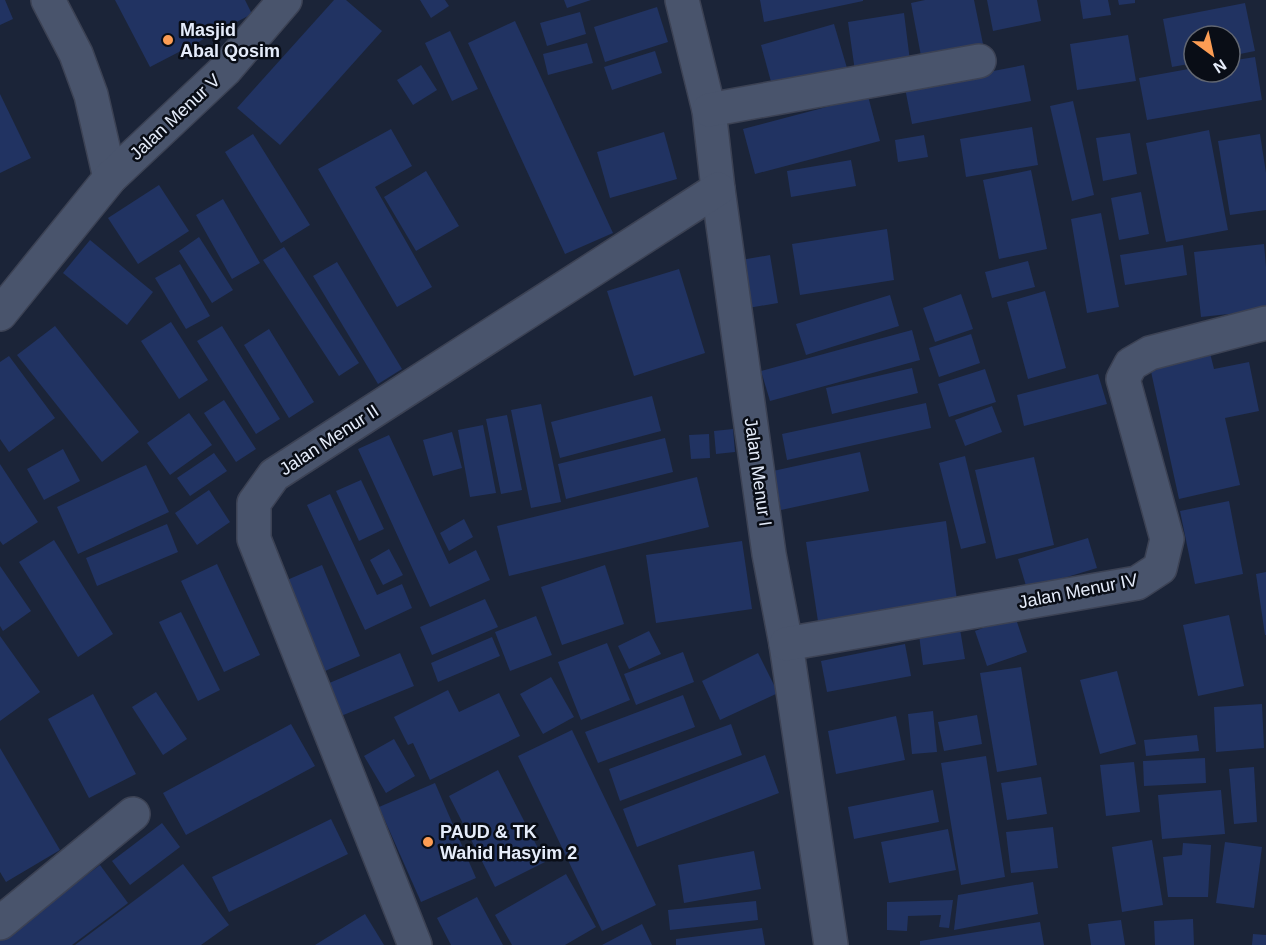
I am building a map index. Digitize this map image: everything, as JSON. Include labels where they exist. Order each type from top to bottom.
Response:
[{"type":"street","points":[[48,0],[76,54],[91,95],[110,178]]},
{"type":"street","name":"Jalan Menur V","points":[[0,314],[110,178],[225,70],[285,0]]},
{"type":"street","name":"Jalan Menur I","points":[[682,0],[709,110],[769,554],[786,644],[831,945]]},
{"type":"street","points":[[709,110],[979,61]]},
{"type":"street","name":"Jalan Menur II","points":[[415,945],[254,539],[254,503],[274,475],[718,189]]},
{"type":"street","points":[[0,275],[49,251]]},
{"type":"street","name":"Jalan Menur IV","points":[[786,644],[1137,583],[1160,568],[1167,539],[1123,379],[1131,364],[1150,353],[1266,324]]},
{"type":"street","points":[[0,923],[133,814]]},
{"type":"building","points":[[0,0],[5,0],[13,19],[0,25]]},
{"type":"building","name":"Masjid Abal Qosim","points":[[115,0],[245,0],[252,14],[150,67]]},
{"type":"building","points":[[334,0],[346,0],[382,31],[280,145],[237,108]]},
{"type":"building","points":[[420,0],[445,0],[449,6],[431,18]]},
{"type":"building","points":[[564,0],[591,0],[567,8]]},
{"type":"building","points":[[760,0],[863,0],[863,1],[764,22]]},
{"type":"building","points":[[925,0],[974,0],[983,44],[921,56],[911,3]]},
{"type":"building","points":[[987,0],[1037,0],[1041,21],[993,31]]},
{"type":"building","points":[[1080,0],[1108,0],[1111,15],[1083,19]]},
{"type":"building","points":[[1118,0],[1135,0],[1135,3],[1119,5]]},
{"type":"building","points":[[1245,3],[1255,51],[1242,54],[1242,24],[1182,24],[1182,65],[1172,67],[1163,19]]},
{"type":"building","points":[[657,7],[668,42],[605,62],[594,27]]},
{"type":"building","points":[[580,12],[586,34],[547,46],[540,23]]},
{"type":"building","points":[[904,13],[911,69],[856,78],[848,22]]},
{"type":"building","points":[[515,21],[613,233],[565,254],[468,43]]},
{"type":"building","points":[[834,24],[847,68],[773,89],[761,45]]},
{"type":"building","points":[[450,31],[478,89],[452,101],[425,43]]},
{"type":"building","points":[[1128,35],[1136,81],[1077,90],[1070,44]]},
{"type":"building","points":[[587,43],[593,63],[548,75],[543,54]]},
{"type":"building","points":[[655,51],[662,73],[612,90],[604,67]]},
{"type":"building","points":[[1255,57],[1262,100],[1147,120],[1139,78],[1182,70],[1182,84],[1242,84],[1242,59]]},
{"type":"building","points":[[421,65],[437,90],[413,105],[397,80]]},
{"type":"building","points":[[1024,65],[1031,101],[912,124],[905,88]]},
{"type":"building","points":[[0,94],[31,158],[0,173]]},
{"type":"building","points":[[868,96],[880,141],[755,174],[743,129]]},
{"type":"building","points":[[1073,101],[1094,195],[1072,201],[1050,106]]},
{"type":"building","points":[[1032,127],[1038,165],[966,177],[960,139]]},
{"type":"building","points":[[391,129],[412,166],[375,187],[432,287],[397,307],[318,169]]},
{"type":"building","points":[[1209,130],[1228,230],[1166,242],[1146,143]]},
{"type":"building","points":[[664,132],[677,179],[610,198],[597,152]]},
{"type":"building","points":[[1130,133],[1137,174],[1103,181],[1096,138]]},
{"type":"building","points":[[253,134],[310,225],[281,243],[225,152]]},
{"type":"building","points":[[1260,134],[1266,173],[1266,210],[1230,215],[1218,141]]},
{"type":"building","points":[[924,135],[928,157],[898,162],[895,140]]},
{"type":"building","points":[[851,160],[856,186],[791,197],[787,171]]},
{"type":"building","points":[[1031,170],[1047,249],[999,259],[983,180]]},
{"type":"building","points":[[426,171],[459,226],[416,251],[384,197]]},
{"type":"building","points":[[159,185],[189,231],[138,264],[108,218]]},
{"type":"building","points":[[1141,192],[1149,234],[1119,240],[1111,198]]},
{"type":"building","points":[[223,199],[260,263],[232,279],[196,215]]},
{"type":"building","points":[[1101,213],[1119,307],[1087,313],[1071,219]]},
{"type":"building","points":[[887,229],[894,280],[800,295],[792,244]]},
{"type":"building","points":[[199,237],[233,290],[212,303],[179,251]]},
{"type":"building","points":[[90,240],[153,292],[127,325],[63,273]]},
{"type":"building","points":[[1264,244],[1266,310],[1201,317],[1194,252]]},
{"type":"building","points":[[1183,245],[1187,275],[1125,285],[1120,255]]},
{"type":"building","points":[[284,247],[359,363],[339,376],[263,260]]},
{"type":"building","points":[[770,255],[778,303],[748,308],[741,260]]},
{"type":"building","points":[[1028,261],[1035,287],[992,298],[985,272]]},
{"type":"building","points":[[337,262],[402,369],[378,384],[313,276]]},
{"type":"building","points":[[180,264],[210,316],[186,329],[155,278]]},
{"type":"building","points":[[679,269],[705,353],[634,376],[607,291]]},
{"type":"building","points":[[1045,291],[1066,368],[1028,379],[1007,302]]},
{"type":"building","points":[[961,294],[973,329],[935,342],[923,308]]},
{"type":"building","points":[[890,295],[899,326],[806,355],[796,324]]},
{"type":"building","points":[[171,322],[208,380],[179,399],[141,341]]},
{"type":"building","points":[[55,326],[139,432],[102,462],[17,355]]},
{"type":"building","points":[[222,326],[280,419],[256,434],[197,341]]},
{"type":"building","points":[[269,329],[314,402],[289,418],[244,345]]},
{"type":"building","points":[[912,330],[920,360],[770,401],[761,371]]},
{"type":"building","points":[[971,334],[980,363],[939,377],[929,348]]},
{"type":"building","points":[[1210,353],[1214,369],[1249,362],[1259,411],[1225,418],[1240,485],[1179,499],[1150,367]]},
{"type":"building","points":[[9,356],[55,418],[9,452],[0,439],[0,362]]},
{"type":"building","points":[[912,368],[918,393],[832,414],[826,388]]},
{"type":"building","points":[[985,369],[996,402],[949,417],[938,384]]},
{"type":"building","points":[[1098,374],[1107,404],[1024,426],[1017,395]]},
{"type":"building","points":[[652,396],[661,431],[560,458],[551,422]]},
{"type":"building","points":[[224,400],[256,449],[236,462],[204,413]]},
{"type":"building","points":[[926,403],[931,428],[787,460],[782,434]]},
{"type":"building","points":[[541,404],[561,502],[531,508],[511,410]]},
{"type":"building","points":[[992,406],[1002,432],[965,446],[955,420]]},
{"type":"building","points":[[189,413],[212,445],[170,475],[147,443]]},
{"type":"building","points":[[507,415],[522,490],[501,494],[486,419]]},
{"type":"building","points":[[483,425],[496,493],[470,497],[458,430]]},
{"type":"building","points":[[733,429],[735,452],[716,454],[714,431]]},
{"type":"building","points":[[452,432],[462,468],[433,476],[423,440]]},
{"type":"building","points":[[709,434],[710,458],[691,459],[689,435]]},
{"type":"building","points":[[389,435],[449,564],[476,550],[490,580],[430,607],[358,449]]},
{"type":"building","points":[[665,438],[673,472],[566,499],[558,464]]},
{"type":"building","points":[[63,449],[80,481],[44,500],[27,469]]},
{"type":"building","points":[[860,452],[869,491],[781,510],[773,471]]},
{"type":"building","points":[[214,453],[227,471],[190,496],[177,478]]},
{"type":"building","points":[[965,456],[986,543],[961,549],[939,463]]},
{"type":"building","points":[[1034,457],[1054,545],[996,559],[975,470]]},
{"type":"building","points":[[0,464],[38,522],[3,545],[0,541]]},
{"type":"building","points":[[146,465],[169,512],[78,554],[57,507]]},
{"type":"building","points":[[697,477],[709,527],[509,576],[497,526]]},
{"type":"building","points":[[361,480],[384,529],[359,541],[336,491]]},
{"type":"building","points":[[209,490],[230,522],[197,545],[175,513]]},
{"type":"building","points":[[330,494],[377,595],[402,584],[412,608],[365,630],[307,505]]},
{"type":"building","points":[[1229,501],[1243,574],[1195,584],[1180,511]]},
{"type":"building","points":[[464,519],[473,537],[449,551],[440,533]]},
{"type":"building","points":[[946,521],[958,607],[819,628],[806,542]]},
{"type":"building","points":[[167,524],[178,552],[97,586],[86,558]]},
{"type":"building","points":[[1088,538],[1097,568],[1027,589],[1018,559]]},
{"type":"building","points":[[54,540],[113,634],[78,657],[19,562]]},
{"type":"building","points":[[742,541],[752,609],[656,623],[646,555]]},
{"type":"building","points":[[389,549],[403,575],[383,585],[370,560]]},
{"type":"building","points":[[217,564],[260,655],[224,672],[181,581]]},
{"type":"building","points":[[322,565],[360,656],[325,671],[287,580]]},
{"type":"building","points":[[605,565],[624,624],[562,645],[541,587]]},
{"type":"building","points":[[0,566],[31,611],[3,631],[0,626]]},
{"type":"building","points":[[1266,572],[1266,635],[1265,635],[1256,574]]},
{"type":"building","points":[[485,599],[498,627],[432,655],[420,627]]},
{"type":"building","points":[[181,612],[220,690],[198,701],[159,622]]},
{"type":"building","points":[[1229,615],[1244,686],[1198,696],[1183,625]]},
{"type":"building","points":[[536,616],[552,655],[510,671],[495,632]]},
{"type":"building","points":[[1015,616],[1027,652],[987,666],[975,631]]},
{"type":"building","points":[[960,629],[965,659],[923,665],[919,635]]},
{"type":"building","points":[[649,631],[661,654],[629,669],[618,646]]},
{"type":"building","points":[[0,636],[40,692],[0,721]]},
{"type":"building","points":[[492,637],[500,656],[438,682],[431,663]]},
{"type":"building","points":[[607,643],[630,700],[581,720],[558,662]]},
{"type":"building","points":[[905,644],[911,676],[827,692],[821,661]]},
{"type":"building","points":[[683,652],[694,682],[636,705],[624,674]]},
{"type":"building","points":[[400,653],[414,686],[341,716],[327,684]]},
{"type":"building","points":[[758,653],[778,693],[720,720],[702,681]]},
{"type":"building","points":[[1021,667],[1037,765],[997,772],[980,673]]},
{"type":"building","points":[[1117,671],[1136,744],[1100,754],[1080,680]]},
{"type":"building","points":[[551,677],[574,717],[543,734],[520,694]]},
{"type":"building","points":[[448,690],[459,712],[499,693],[520,736],[430,780],[413,743],[408,745],[394,717]]},
{"type":"building","points":[[156,692],[187,739],[163,755],[132,707]]},
{"type":"building","points":[[93,694],[136,774],[89,798],[48,719]]},
{"type":"building","points":[[683,695],[695,727],[598,763],[585,732]]},
{"type":"building","points":[[1262,704],[1264,748],[1216,752],[1214,707]]},
{"type":"building","points":[[933,711],[937,752],[912,754],[908,714]]},
{"type":"building","points":[[977,715],[982,744],[944,751],[938,722]]},
{"type":"building","points":[[896,716],[905,760],[836,774],[828,731]]},
{"type":"building","points":[[291,724],[315,766],[186,835],[163,793]]},
{"type":"building","points":[[731,724],[742,755],[620,801],[609,769]]},
{"type":"building","points":[[572,730],[656,905],[602,931],[518,756]]},
{"type":"building","points":[[1197,735],[1199,751],[1146,756],[1144,740]]},
{"type":"building","points":[[394,739],[415,776],[386,793],[364,756]]},
{"type":"building","points":[[0,748],[60,850],[6,882],[0,872]]},
{"type":"building","points":[[765,755],[779,793],[637,847],[623,809]]},
{"type":"building","points":[[986,756],[1005,877],[961,885],[941,763]]},
{"type":"building","points":[[1205,758],[1206,783],[1144,786],[1143,761]]},
{"type":"building","points":[[1134,762],[1140,812],[1106,816],[1100,765]]},
{"type":"building","points":[[1254,767],[1257,822],[1234,824],[1229,769]]},
{"type":"building","points":[[498,770],[545,862],[495,887],[449,796]]},
{"type":"building","points":[[1041,777],[1047,814],[1007,820],[1001,783]]},
{"type":"building","name":"PAUD & TK Wahid Hasyim 2","points":[[435,783],[476,878],[421,902],[379,807]]},
{"type":"building","points":[[933,790],[939,822],[854,839],[848,807]]},
{"type":"building","points":[[1221,790],[1225,834],[1162,839],[1158,795]]},
{"type":"building","points":[[331,819],[348,854],[229,912],[212,877]]},
{"type":"building","points":[[162,823],[180,847],[130,885],[112,861]]},
{"type":"building","points":[[1053,827],[1058,868],[1011,873],[1006,832]]},
{"type":"building","points":[[948,829],[956,870],[889,883],[881,842]]},
{"type":"building","points":[[1152,840],[1163,905],[1122,912],[1112,847]]},
{"type":"building","points":[[1225,842],[1262,847],[1254,908],[1216,903]]},
{"type":"building","points":[[1183,843],[1211,845],[1208,897],[1168,897],[1163,857],[1182,855]]},
{"type":"building","points":[[754,851],[761,889],[684,903],[678,865]]},
{"type":"building","points":[[183,864],[229,925],[201,945],[75,945]]},
{"type":"building","points":[[100,865],[128,903],[72,945],[0,945],[0,940]]},
{"type":"building","points":[[566,874],[596,927],[565,945],[512,945],[495,915]]},
{"type":"building","points":[[1033,882],[1038,914],[954,930],[958,895]]},
{"type":"building","points":[[477,897],[503,945],[451,945],[437,918]]},
{"type":"building","points":[[953,900],[949,928],[939,927],[941,915],[908,916],[907,931],[887,930],[887,902]]},
{"type":"building","points":[[756,901],[758,920],[670,930],[668,910]]},
{"type":"building","points":[[365,914],[384,945],[315,945]]},
{"type":"building","points":[[1193,919],[1194,945],[1155,945],[1154,921]]},
{"type":"building","points":[[1121,920],[1125,945],[1091,945],[1088,924]]},
{"type":"building","points":[[1040,922],[1044,945],[920,945],[920,941]]},
{"type":"building","points":[[642,924],[652,945],[602,945]]},
{"type":"building","points":[[762,928],[765,945],[676,945],[676,939]]},
{"type":"building","points":[[1253,934],[1266,935],[1266,945],[1252,945]]},
{"type":"place","name":"Masjid Abal Qosim","points":[[168,40]]},
{"type":"place","name":"PAUD & TK Wahid Hasyim 2","points":[[428,842]]}]
